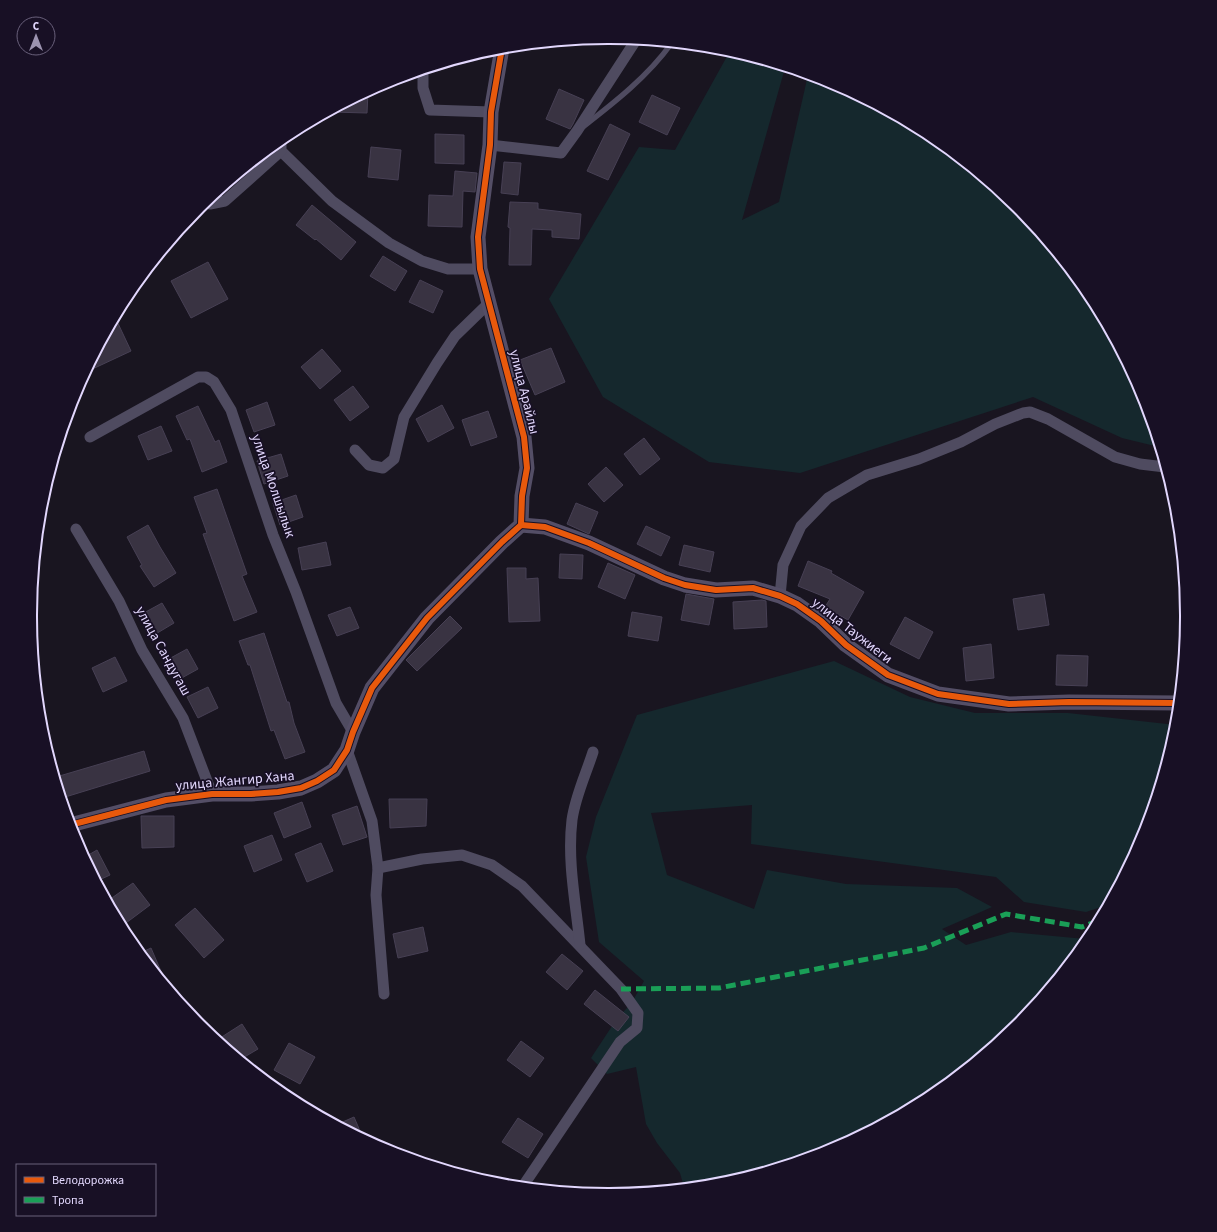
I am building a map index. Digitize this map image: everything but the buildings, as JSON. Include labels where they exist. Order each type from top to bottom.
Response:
[{"type":"street","points":[[490,145],[561,153],[578,131],[633,45]]},
{"type":"street","name":"улица Арайлы","points":[[501,54],[491,112],[490,145],[478,237],[480,269],[524,437],[527,468],[522,496],[521,525]]},
{"type":"street","points":[[423,76],[423,88],[430,110],[491,112]]},
{"type":"street","points":[[283,147],[332,201],[389,243],[422,261],[448,269],[480,269]]},
{"type":"street","points":[[213,203],[225,201],[268,158]]},
{"type":"street","points":[[355,450],[369,465],[383,468],[394,459],[404,417],[426,380],[455,336],[489,303]]},
{"type":"street","name":"улица Молшылык","points":[[90,437],[198,377],[206,377],[214,382],[231,410],[273,535],[296,592],[336,703],[352,732]]},
{"type":"street","points":[[780,596],[783,565],[801,526],[828,498],[867,475],[919,459],[961,442],[995,424],[1023,413],[1030,412],[1048,419],[1114,457],[1140,464],[1161,466]]},
{"type":"street","points":[[352,732],[372,688],[427,618],[502,542],[521,525]]},
{"type":"street","name":"улица Таужиеги","points":[[521,525],[545,527],[589,543],[664,578],[685,585],[716,590],[752,588],[780,596],[803,608],[821,621],[846,645],[888,674],[938,694],[1010,704],[1069,702],[1173,703]]},
{"type":"street","name":"улица Сандугаш","points":[[76,529],[119,600],[142,650],[183,718],[212,794]]},
{"type":"street","name":"улица Жангир Хана","points":[[76,823],[166,800],[212,794],[278,792],[301,788],[317,781],[334,770],[347,750],[352,732]]},
{"type":"street","points":[[347,750],[372,821],[378,868],[376,895],[384,994]]},
{"type":"street","points":[[580,945],[571,858],[572,819],[593,752]]},
{"type":"street","points":[[378,868],[422,859],[462,854],[492,865],[522,886],[621,989],[638,1013],[637,1028],[620,1042],[526,1182]]},
{"type":"lane","points":[[578,131],[642,78],[668,48]]},
{"type":"green space","points":[[727,57],[784,72],[742,220],[779,202],[807,80],[861,103],[894,121],[926,141],[985,186],[1013,212],[1062,268],[1084,298],[1121,363],[1136,397],[1154,446],[1122,438],[1033,397],[800,473],[709,462],[603,397],[549,299],[639,147],[675,150]]},
{"type":"green space","points":[[834,661],[910,697],[975,713],[1068,713],[1169,724],[1161,764],[1150,800],[1121,869],[1100,907],[1086,912],[1024,902],[996,877],[751,844],[752,805],[651,813],[667,875],[754,909],[767,870],[846,884],[957,888],[992,907],[942,929],[966,945],[1011,932],[1081,939],[1038,993],[1013,1020],[985,1046],[926,1091],[894,1111],[861,1129],[792,1157],[720,1177],[683,1183],[680,1173],[657,1143],[646,1124],[636,1067],[607,1074],[591,1058],[618,1017],[631,1004],[644,981],[599,942],[586,857],[596,817],[637,715]]},
{"type":"marked path","points":[[621,989],[719,988],[924,948],[1006,914],[1082,927],[1090,924]]},
{"type":"cycle path","points":[[76,823],[166,800],[212,794],[278,792],[301,788],[317,781],[334,770],[347,750],[372,688],[427,618],[502,542],[521,525],[522,496],[527,468],[524,437],[480,269],[478,237],[490,145],[491,112],[501,54]]},
{"type":"cycle path","points":[[521,525],[545,527],[589,543],[664,578],[685,585],[716,590],[753,588],[780,596],[797,604],[821,621],[846,645],[888,675],[938,694],[1009,704],[1069,702],[1173,703]]}]
